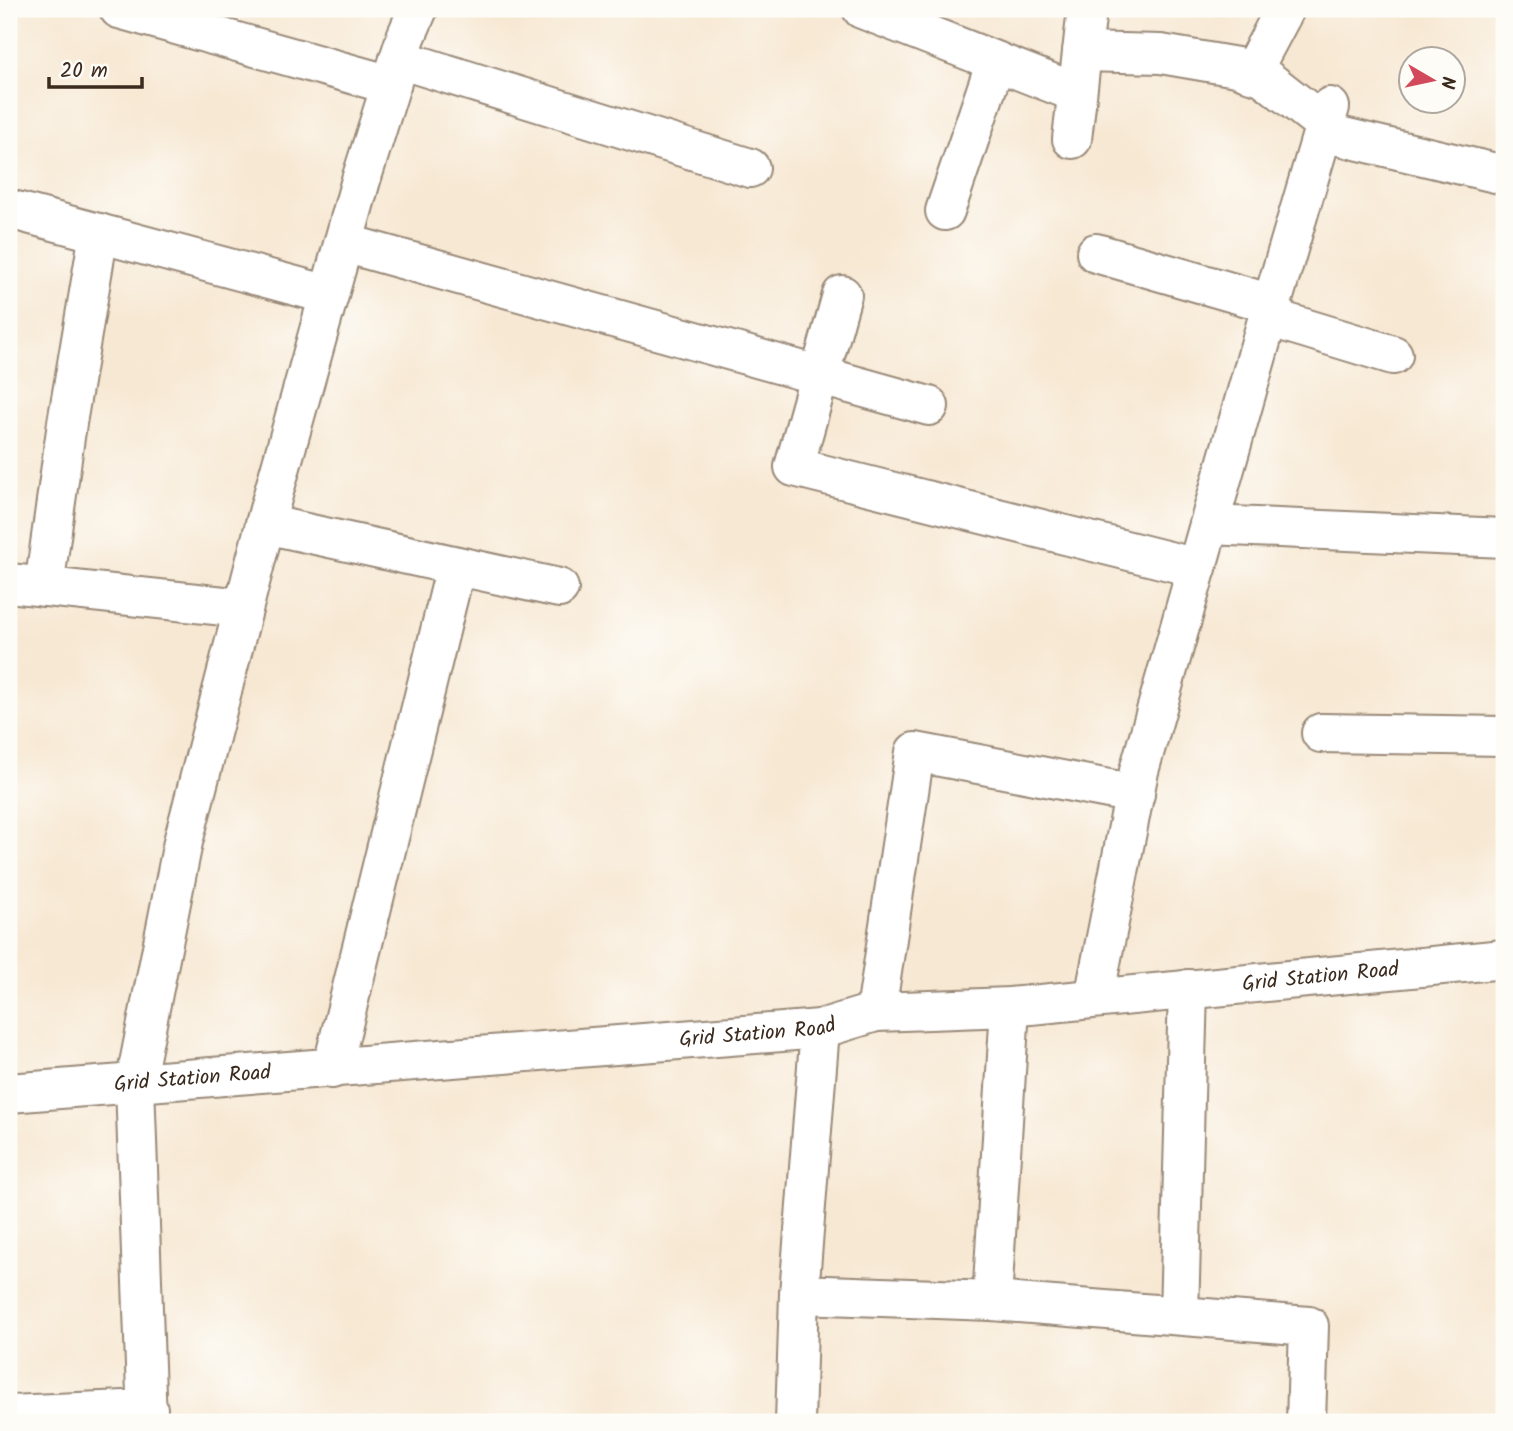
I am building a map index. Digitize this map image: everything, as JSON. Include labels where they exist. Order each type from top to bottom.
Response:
[{"type":"street","points":[[120,9],[159,14],[395,72],[750,168]]},
{"type":"street","points":[[9,1415],[148,1415],[135,1084],[183,842],[265,524],[344,243],[406,37],[418,9]]},
{"type":"street","points":[[862,9],[1077,93]]},
{"type":"street","points":[[1072,139],[1087,9]]},
{"type":"street","points":[[1251,73],[1285,9]]},
{"type":"street","points":[[1082,52],[1161,54],[1237,67],[1264,77],[1325,121],[1504,175]]},
{"type":"street","points":[[945,211],[996,61]]},
{"type":"street","points":[[1094,998],[1139,771],[1325,121]]},
{"type":"street","points":[[9,209],[329,295]]},
{"type":"street","points":[[99,233],[66,423],[27,585],[243,608]]},
{"type":"street","points":[[344,243],[929,406]]},
{"type":"street","points":[[1096,253],[1270,310],[1393,355]]},
{"type":"street","points":[[842,295],[794,467],[1197,568]]},
{"type":"street","points":[[265,524],[559,588]]},
{"type":"street","points":[[1209,525],[1504,538]]},
{"type":"street","points":[[332,1069],[456,566]]},
{"type":"street","points":[[1321,733],[1504,736]]},
{"type":"street","points":[[876,1012],[915,752],[1135,794]]},
{"type":"street","name":"Grid Station Road","points":[[9,1093],[820,1030],[876,1012],[1010,1007],[1504,959]]},
{"type":"street","points":[[1179,1315],[1188,989]]},
{"type":"street","points":[[992,1301],[1010,1007]]},
{"type":"street","points":[[795,1422],[799,1294],[820,1030]]},
{"type":"street","points":[[799,1294],[992,1301],[1309,1326],[1306,1422]]}]
